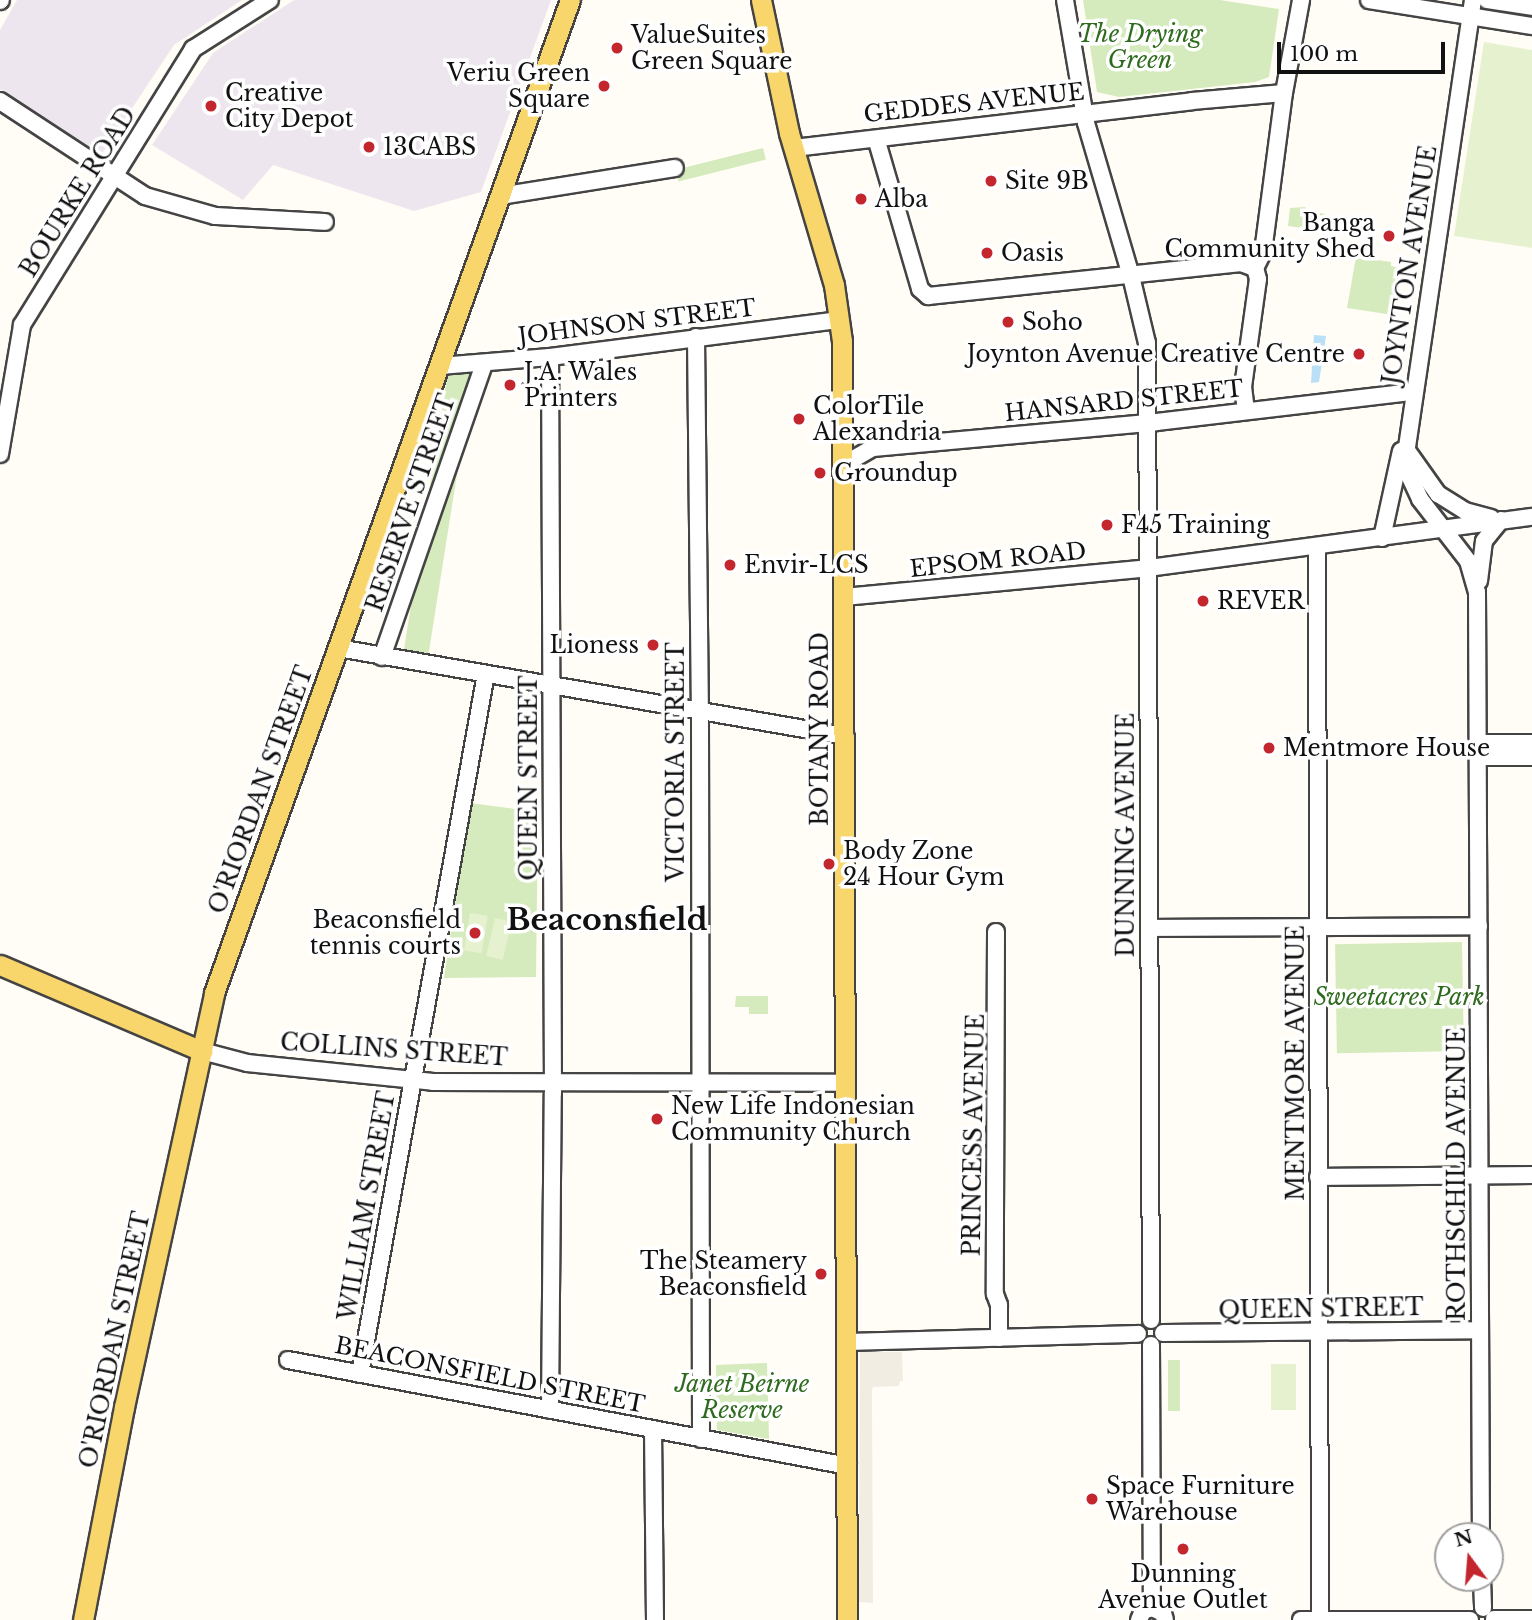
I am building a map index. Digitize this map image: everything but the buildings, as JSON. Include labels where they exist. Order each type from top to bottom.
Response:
[{"type":"main road","name":"O'RIORDAN STREET","points":[[83,1620],[124,1408],[217,984],[570,0]]},
{"type":"main road","name":"BOTANY ROAD","points":[[764,5],[796,153],[834,285],[840,320],[844,465],[847,1620]]},
{"type":"main road","name":"COLLINS STREET","points":[[0,965],[202,1051]]},
{"type":"street","name":"BOURKE ROAD","points":[[0,454],[22,325],[192,49],[270,0]]},
{"type":"street","name":"DUNNING AVENUE","points":[[1065,0],[1085,118],[1132,276],[1146,349],[1151,1320]]},
{"type":"street","points":[[1246,411],[1243,387],[1258,279],[1255,268],[1263,252],[1284,97],[1301,0]]},
{"type":"street","points":[[1369,0],[1471,8],[1532,26]]},
{"type":"street","points":[[1487,0],[1532,7]]},
{"type":"street","name":"JOYNTON AVENUE","points":[[1442,528],[1416,491],[1408,473],[1407,430],[1471,8]]},
{"type":"street","name":"GEDDES AVENUE","points":[[796,153],[1284,97]]},
{"type":"street","points":[[0,101],[145,196],[215,216],[325,222]]},
{"type":"street","name":"GEDDES AVENUE","points":[[796,153],[1085,118]]},
{"type":"street","points":[[878,145],[920,289],[931,296],[1241,263],[1255,268]]},
{"type":"street","points":[[500,196],[675,168]]},
{"type":"street","name":"JOHNSON STREET","points":[[440,366],[550,357],[840,320]]},
{"type":"street","name":"VICTORIA STREET","points":[[696,337],[700,710],[701,1438]]},
{"type":"street","name":"QUEEN STREET","points":[[550,357],[553,684],[550,1410]]},
{"type":"street","name":"RESERVE STREET","points":[[382,657],[484,364]]},
{"type":"street","name":"HANSARD STREET","points":[[844,465],[873,447],[1147,423],[1413,392]]},
{"type":"street","points":[[1382,538],[1407,430]]},
{"type":"street","points":[[1406,448],[1429,485],[1447,501],[1471,513],[1501,520],[1484,544],[1477,601]]},
{"type":"street","name":"EPSOM ROAD","points":[[844,597],[1149,568],[1532,517]]},
{"type":"street","name":"ROTHSCHILD AVENUE","points":[[1442,528],[1472,568],[1477,601],[1481,1522]]},
{"type":"street","name":"MENTMORE AVENUE","points":[[1317,547],[1320,1620]]},
{"type":"street","points":[[338,648],[845,736]]},
{"type":"street","name":"WILLIAM STREET","points":[[360,1374],[486,674]]},
{"type":"street","points":[[1479,750],[1532,743]]},
{"type":"street","points":[[1479,750],[1532,757]]},
{"type":"street","points":[[1149,928],[1479,926]]},
{"type":"street","name":"PRINCESS AVENUE","points":[[996,932],[995,1293],[999,1305],[999,1338]]},
{"type":"street","name":"COLLINS STREET","points":[[202,1051],[247,1063],[482,1085],[553,1082],[846,1083]]},
{"type":"street","points":[[1318,1177],[1532,1175]]},
{"type":"street","points":[[1151,1320],[1158,1323],[1163,1333],[1160,1342],[1151,1345],[1143,1343],[1138,1334],[1142,1324],[1151,1320]]},
{"type":"street","name":"QUEEN STREET","points":[[1163,1333],[1480,1330]]},
{"type":"street","points":[[847,1342],[1138,1334]]},
{"type":"street","points":[[1151,1345],[1152,1608]]},
{"type":"street","name":"BEACONSFIELD STREET","points":[[288,1360],[848,1466]]},
{"type":"street","points":[[653,1429],[655,1620]]},
{"type":"street","points":[[1485,1592],[1490,1616]]},
{"type":"street","points":[[1129,1620],[1139,1620],[1143,1611],[1152,1608],[1163,1613],[1165,1620]]},
{"type":"street","points":[[1301,1620],[1470,1620],[1475,1610],[1490,1616],[1532,1619]]},
{"type":"shaded area","points":[[17,0],[242,0],[174,45],[101,155],[0,89],[0,30]]},
{"type":"shaded area","points":[[294,0],[551,0],[481,192],[414,211],[273,165],[243,200],[152,145],[213,53]]},
{"type":"shaded area","points":[[860,1352],[902,1352],[903,1381],[900,1381],[899,1386],[873,1387],[872,1390],[873,1603],[859,1602]]},
{"type":"green space","name":"The Drying Green","points":[[1083,0],[1220,0],[1279,9],[1269,77],[1255,82],[1119,97],[1097,92]]},
{"type":"green space","points":[[1484,42],[1532,50],[1532,248],[1454,236]]},
{"type":"green space","points":[[763,148],[766,160],[679,181],[676,170]]},
{"type":"green space","points":[[1305,207],[1311,214],[1322,213],[1337,219],[1340,225],[1337,233],[1288,226],[1290,208]]},
{"type":"green space","points":[[1356,257],[1391,262],[1391,266],[1400,268],[1393,315],[1347,308]]},
{"type":"green space","points":[[449,365],[474,369],[428,656],[403,652]]},
{"type":"green space","points":[[470,803],[538,812],[536,977],[444,978]]},
{"type":"green space","name":"Beaconsfield tennis courts","points":[[470,913],[488,916],[482,953],[464,951]]},
{"type":"green space","name":"Beaconsfield tennis courts","points":[[495,918],[512,922],[503,960],[486,956]]},
{"type":"green space","name":"Sweetacres Park","points":[[1462,942],[1464,1051],[1337,1053],[1335,944]]},
{"type":"green space","points":[[736,996],[768,996],[768,1014],[749,1014],[749,1007],[735,1007]]},
{"type":"green space","points":[[1168,1360],[1180,1360],[1180,1411],[1168,1411]]},
{"type":"green space","name":"Janet Beirne Reserve","points":[[767,1363],[769,1439],[717,1430],[716,1365]]},
{"type":"green space","points":[[1271,1364],[1296,1364],[1296,1410],[1271,1410]]},
{"type":"water","points":[[1314,335],[1326,336],[1319,382],[1311,383]]},
{"type":"place","name":"ValueSuites Green Square","points":[[617,48]]},
{"type":"place","name":"Veriu Green Square","points":[[604,86]]},
{"type":"place","name":"Creative City Depot","points":[[211,106]]},
{"type":"place","name":"13CABS","points":[[369,147]]},
{"type":"place","name":"Site 9B","points":[[991,181]]},
{"type":"place","name":"Alba","points":[[861,199]]},
{"type":"place","name":"Banga Community Shed","points":[[1389,236]]},
{"type":"place","name":"Oasis","points":[[987,253]]},
{"type":"place","name":"Soho","points":[[1008,322]]},
{"type":"place","name":"Joynton Avenue Creative Centre","points":[[1359,354]]},
{"type":"place","name":"J.A. Wales Printers","points":[[510,385]]},
{"type":"place","name":"ColorTile Alexandria","points":[[799,419]]},
{"type":"place","name":"Groundup","points":[[820,473]]},
{"type":"place","name":"F45 Training","points":[[1107,525]]},
{"type":"place","name":"Envir-LCS","points":[[730,565]]},
{"type":"place","name":"REVER","points":[[1203,601]]},
{"type":"place","name":"Lioness","points":[[653,645]]},
{"type":"place","name":"Mentmore House","points":[[1269,748]]},
{"type":"place","name":"Body Zone 24 Hour Gym","points":[[829,864]]},
{"type":"place","name":"Beaconsfield tennis courts","points":[[475,933]]},
{"type":"place","name":"New Life Indonesian Community Church","points":[[657,1119]]},
{"type":"place","name":"The Steamery Beaconsfield","points":[[821,1274]]},
{"type":"place","name":"Space Furniture Warehouse","points":[[1092,1499]]},
{"type":"place","name":"Dunning Avenue Outlet","points":[[1183,1549]]},
{"type":"district","name":"Beaconsfield","points":[[607,920]]}]
